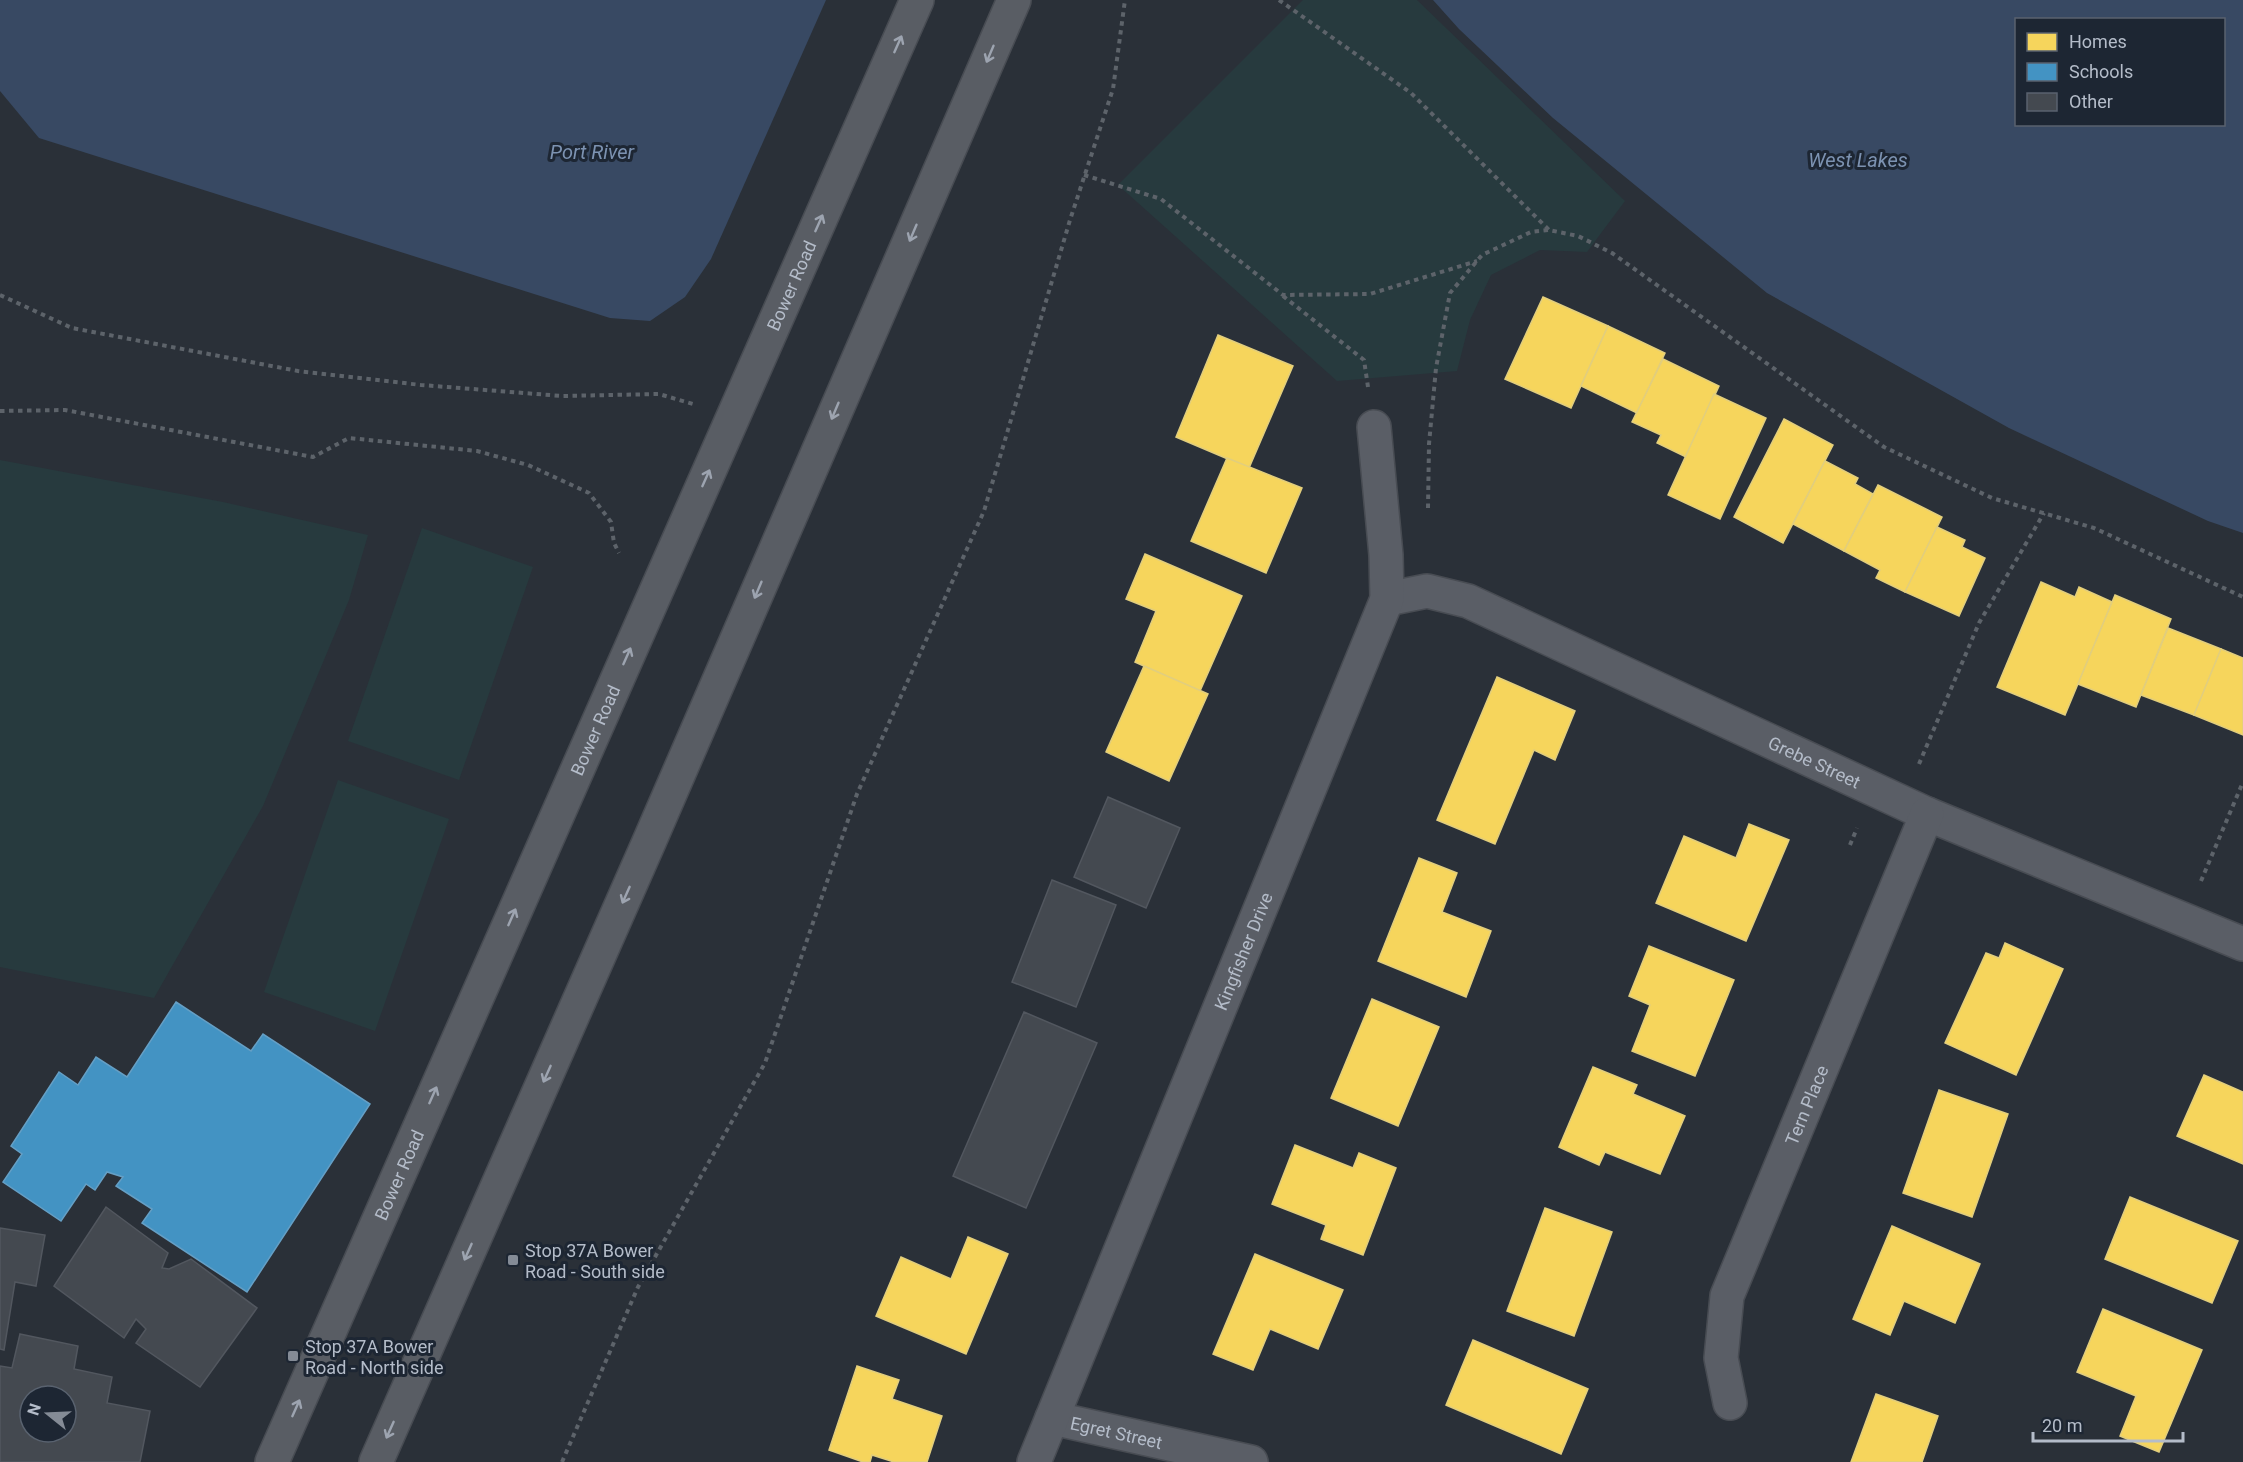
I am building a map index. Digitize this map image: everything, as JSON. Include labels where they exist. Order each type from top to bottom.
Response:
[{"type":"main road","name":"Bower Road","points":[[272,1462],[917,0]]},
{"type":"main road","points":[[376,1462],[659,820],[1014,0]]},
{"type":"street","name":"Kingfisher Drive","points":[[1034,1462],[1387,599],[1386,555],[1374,426]]},
{"type":"street","name":"Grebe Street","points":[[1387,599],[1427,591],[1468,601],[1927,814],[2243,944]]},
{"type":"street","name":"Tern Place","points":[[1730,1403],[1721,1358],[1727,1296],[1927,814]]},
{"type":"street","name":"Egret Street","points":[[1052,1418],[1251,1462]]},
{"type":"path","points":[[562,1462],[638,1287],[765,1063],[857,794],[984,511],[1084,175],[1113,89],[1125,0]]},
{"type":"path","points":[[1279,0],[1411,93],[1550,230]]},
{"type":"path","points":[[1084,175],[1161,199],[1364,360],[1374,426]]},
{"type":"path","points":[[1428,512],[1430,433],[1436,368],[1450,293],[1482,255],[1532,232],[1550,230],[1578,236],[1612,253],[1884,447],[1992,498],[2094,528],[2243,597]]},
{"type":"path","points":[[1282,295],[1370,294],[1478,261]]},
{"type":"path","points":[[0,295],[72,328],[298,371],[420,385],[562,396],[659,394],[693,404]]},
{"type":"path","points":[[0,411],[65,410],[313,457],[349,438],[477,451],[528,465],[589,493],[611,522],[614,543],[619,553]]},
{"type":"path","points":[[1918,766],[1979,622],[2044,513]]},
{"type":"path","points":[[2184,919],[2243,782]]},
{"type":"green space","points":[[1303,0],[1417,0],[1625,201],[1587,252],[1540,250],[1491,275],[1470,320],[1457,371],[1337,381],[1118,185]]},
{"type":"green space","points":[[0,460],[223,502],[368,535],[349,600],[263,806],[154,998],[0,967]]},
{"type":"green space","points":[[422,528],[533,567],[459,780],[348,741]]},
{"type":"green space","points":[[338,780],[449,819],[375,1031],[264,992]]},
{"type":"water","name":"Port River","points":[[0,0],[826,0],[711,259],[685,297],[650,321],[610,318],[39,138],[0,91]]},
{"type":"water","name":"West Lakes","points":[[1433,0],[2243,0],[2243,533],[2208,521],[2009,428],[1767,293],[1553,118],[1459,29]]},
{"type":"building: Homes","points":[[1543,297],[1608,326],[1571,408],[1505,379]]},
{"type":"building: Homes","points":[[1608,326],[1665,353],[1637,413],[1581,386]]},
{"type":"building: Homes","points":[[1218,335],[1293,366],[1249,468],[1176,437]]},
{"type":"building: Homes","points":[[1663,359],[1719,386],[1686,457],[1657,443],[1661,435],[1632,422]]},
{"type":"building: Homes","points":[[1714,394],[1766,418],[1720,519],[1668,495]]},
{"type":"building: Homes","points":[[1784,419],[1833,445],[1783,543],[1734,517]]},
{"type":"building: Homes","points":[[1227,458],[1302,488],[1266,573],[1191,541]]},
{"type":"building: Homes","points":[[1825,461],[1858,478],[1855,484],[1873,494],[1844,551],[1793,524]]},
{"type":"building: Homes","points":[[1878,485],[1942,517],[1905,592],[1876,578],[1880,570],[1844,551]]},
{"type":"building: Homes","points":[[1937,527],[1965,540],[1962,547],[1985,558],[1959,616],[1905,592]]},
{"type":"building: Homes","points":[[1145,554],[1242,596],[1200,691],[1135,662],[1156,611],[1126,599]]},
{"type":"building: Homes","points":[[2041,582],[2075,597],[2079,587],[2112,602],[2065,715],[1997,687]]},
{"type":"building: Homes","points":[[2115,595],[2171,619],[2136,707],[2078,684]]},
{"type":"building: Homes","points":[[2168,628],[2221,649],[2194,715],[2141,695]]},
{"type":"building: Homes","points":[[2221,649],[2243,658],[2243,735],[2194,715]]},
{"type":"building: Homes","points":[[1144,666],[1208,694],[1169,781],[1106,752]]},
{"type":"building: Homes","points":[[1497,677],[1575,711],[1555,760],[1534,750],[1495,844],[1437,820]]},
{"type":"building: Homes","points":[[1749,824],[1789,840],[1746,941],[1656,903],[1684,836],[1736,858]]},
{"type":"building: Homes","points":[[1419,858],[1457,873],[1442,912],[1491,931],[1466,997],[1378,961]]},
{"type":"building: Homes","points":[[2005,943],[2063,969],[2016,1075],[1945,1043],[1986,953],[1999,958]]},
{"type":"building: Homes","points":[[1649,946],[1734,980],[1695,1076],[1632,1051],[1650,1005],[1629,996]]},
{"type":"building: Homes","points":[[1372,999],[1439,1027],[1398,1126],[1331,1098]]},
{"type":"building: Homes","points":[[1593,1067],[1637,1085],[1633,1094],[1685,1116],[1660,1174],[1605,1152],[1599,1165],[1559,1147]]},
{"type":"building: Homes","points":[[2204,1075],[2243,1092],[2243,1164],[2177,1136]]},
{"type":"building: Homes","points":[[1939,1090],[2008,1114],[1972,1217],[1903,1193]]},
{"type":"building: Homes","points":[[1295,1145],[1353,1168],[1359,1153],[1396,1168],[1363,1255],[1321,1239],[1326,1225],[1272,1204]]},
{"type":"building: Homes","points":[[2130,1197],[2238,1241],[2212,1303],[2105,1259]]},
{"type":"building: Homes","points":[[1545,1208],[1612,1232],[1574,1336],[1507,1311]]},
{"type":"building: Homes","points":[[1892,1226],[1980,1264],[1955,1323],[1904,1301],[1890,1335],[1853,1319]]},
{"type":"building: Homes","points":[[968,1237],[1008,1254],[966,1354],[876,1316],[901,1257],[951,1279]]},
{"type":"building: Homes","points":[[1255,1254],[1343,1290],[1318,1349],[1270,1329],[1253,1370],[1213,1354]]},
{"type":"building: Homes","points":[[2103,1309],[2202,1350],[2159,1452],[2120,1436],[2136,1396],[2077,1372]]},
{"type":"building: Homes","points":[[1473,1340],[1588,1389],[1561,1454],[1446,1405]]},
{"type":"building: Homes","points":[[857,1366],[899,1380],[892,1399],[942,1416],[927,1462],[894,1462],[872,1455],[870,1462],[863,1462],[829,1450]]},
{"type":"building: Homes","points":[[1876,1394],[1938,1416],[1922,1462],[1851,1462]]},
{"type":"building: Schools","points":[[176,1002],[251,1051],[263,1034],[370,1104],[247,1292],[142,1223],[152,1209],[116,1186],[123,1177],[107,1172],[95,1190],[86,1184],[61,1221],[3,1182],[22,1154],[11,1146],[59,1072],[78,1085],[96,1057],[127,1077]]},
{"type":"building: Other","points":[[1108,797],[1180,828],[1146,908],[1074,877]]},
{"type":"building: Other","points":[[1052,880],[1116,905],[1076,1007],[1012,982]]},
{"type":"building: Other","points":[[1024,1012],[1097,1043],[1026,1208],[953,1176]]},
{"type":"building: Other","points":[[106,1207],[168,1253],[162,1268],[169,1269],[191,1259],[257,1308],[200,1387],[136,1343],[146,1329],[136,1319],[124,1338],[54,1286]]},
{"type":"building: Other","points":[[0,1228],[45,1235],[36,1286],[15,1282],[4,1350],[0,1349]]},
{"type":"building: Other","points":[[20,1334],[78,1346],[74,1369],[112,1377],[107,1403],[150,1411],[140,1462],[0,1462],[0,1366],[12,1368]]},
{"type":"place","name":"Stop 37A Bower Road - South side","points":[[513,1260]]},
{"type":"place","name":"Stop 37A Bower Road - North side","points":[[293,1356]]}]
